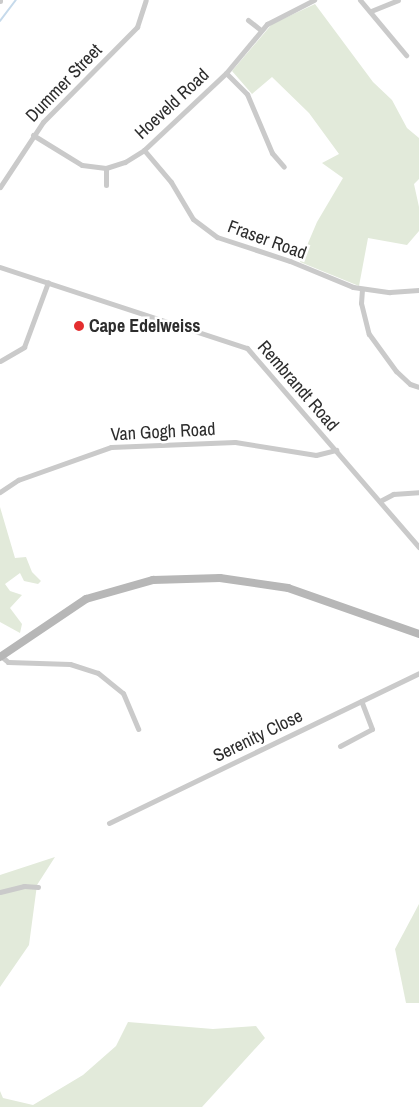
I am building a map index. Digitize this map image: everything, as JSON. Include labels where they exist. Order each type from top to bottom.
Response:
[{"type":"street","name":"Dummer Street","points":[[0,187],[33,135],[137,27],[146,0]]},
{"type":"street","name":"Hoeveld Road","points":[[106,168],[125,162],[144,150],[226,73],[261,30],[272,20],[312,0]]},
{"type":"street","points":[[360,0],[406,55]]},
{"type":"street","points":[[371,12],[398,0]]},
{"type":"street","points":[[248,20],[261,30]]},
{"type":"street","points":[[226,73],[247,94],[272,153],[284,167]]},
{"type":"street","points":[[33,135],[77,163],[106,168],[106,185]]},
{"type":"street","name":"Fraser Road","points":[[144,150],[171,182],[193,219],[212,235],[362,289],[419,290]]},
{"type":"street","name":"Rembrandt Road","points":[[0,267],[243,346],[336,450],[419,548]]},
{"type":"street","points":[[0,361],[24,347],[48,282]]},
{"type":"street","points":[[362,289],[362,311],[369,334],[396,371],[410,384],[419,386]]},
{"type":"street","name":"Van Gogh Road","points":[[0,492],[18,480],[111,447],[236,442],[316,455],[336,450]]},
{"type":"street","points":[[380,501],[393,494],[419,492]]},
{"type":"street","points":[[138,729],[122,693],[98,673],[70,664],[8,662],[1,657],[86,599],[152,580],[233,579],[288,588],[419,634]]},
{"type":"street","name":"Serenity Close","points":[[109,823],[419,673]]},
{"type":"street","points":[[340,746],[372,729],[361,701]]},
{"type":"street","points":[[0,892],[24,886],[38,887]]},
{"type":"green space","points":[[315,4],[373,82],[392,100],[407,128],[419,138],[419,179],[414,184],[419,207],[419,231],[407,245],[368,238],[359,286],[300,262],[317,222],[343,178],[322,163],[339,154],[309,113],[272,77],[252,94],[232,71],[272,24]]},
{"type":"green space","points":[[0,507],[15,558],[26,557],[32,572],[41,581],[38,584],[24,581],[20,573],[5,584],[10,591],[22,595],[10,608],[22,624],[20,633],[0,622]]},
{"type":"green space","points":[[55,857],[37,885],[29,945],[0,987],[0,875]]},
{"type":"green space","points":[[419,904],[419,1003],[406,1003],[395,949]]},
{"type":"green space","points":[[128,1022],[213,1029],[256,1026],[265,1038],[202,1107],[0,1107],[0,1091],[3,1098],[33,1105],[83,1075],[116,1046]]},
{"type":"waterway","points":[[0,21],[16,0]]},
{"type":"place","name":"Cape Edelweiss","points":[[79,326]]}]
